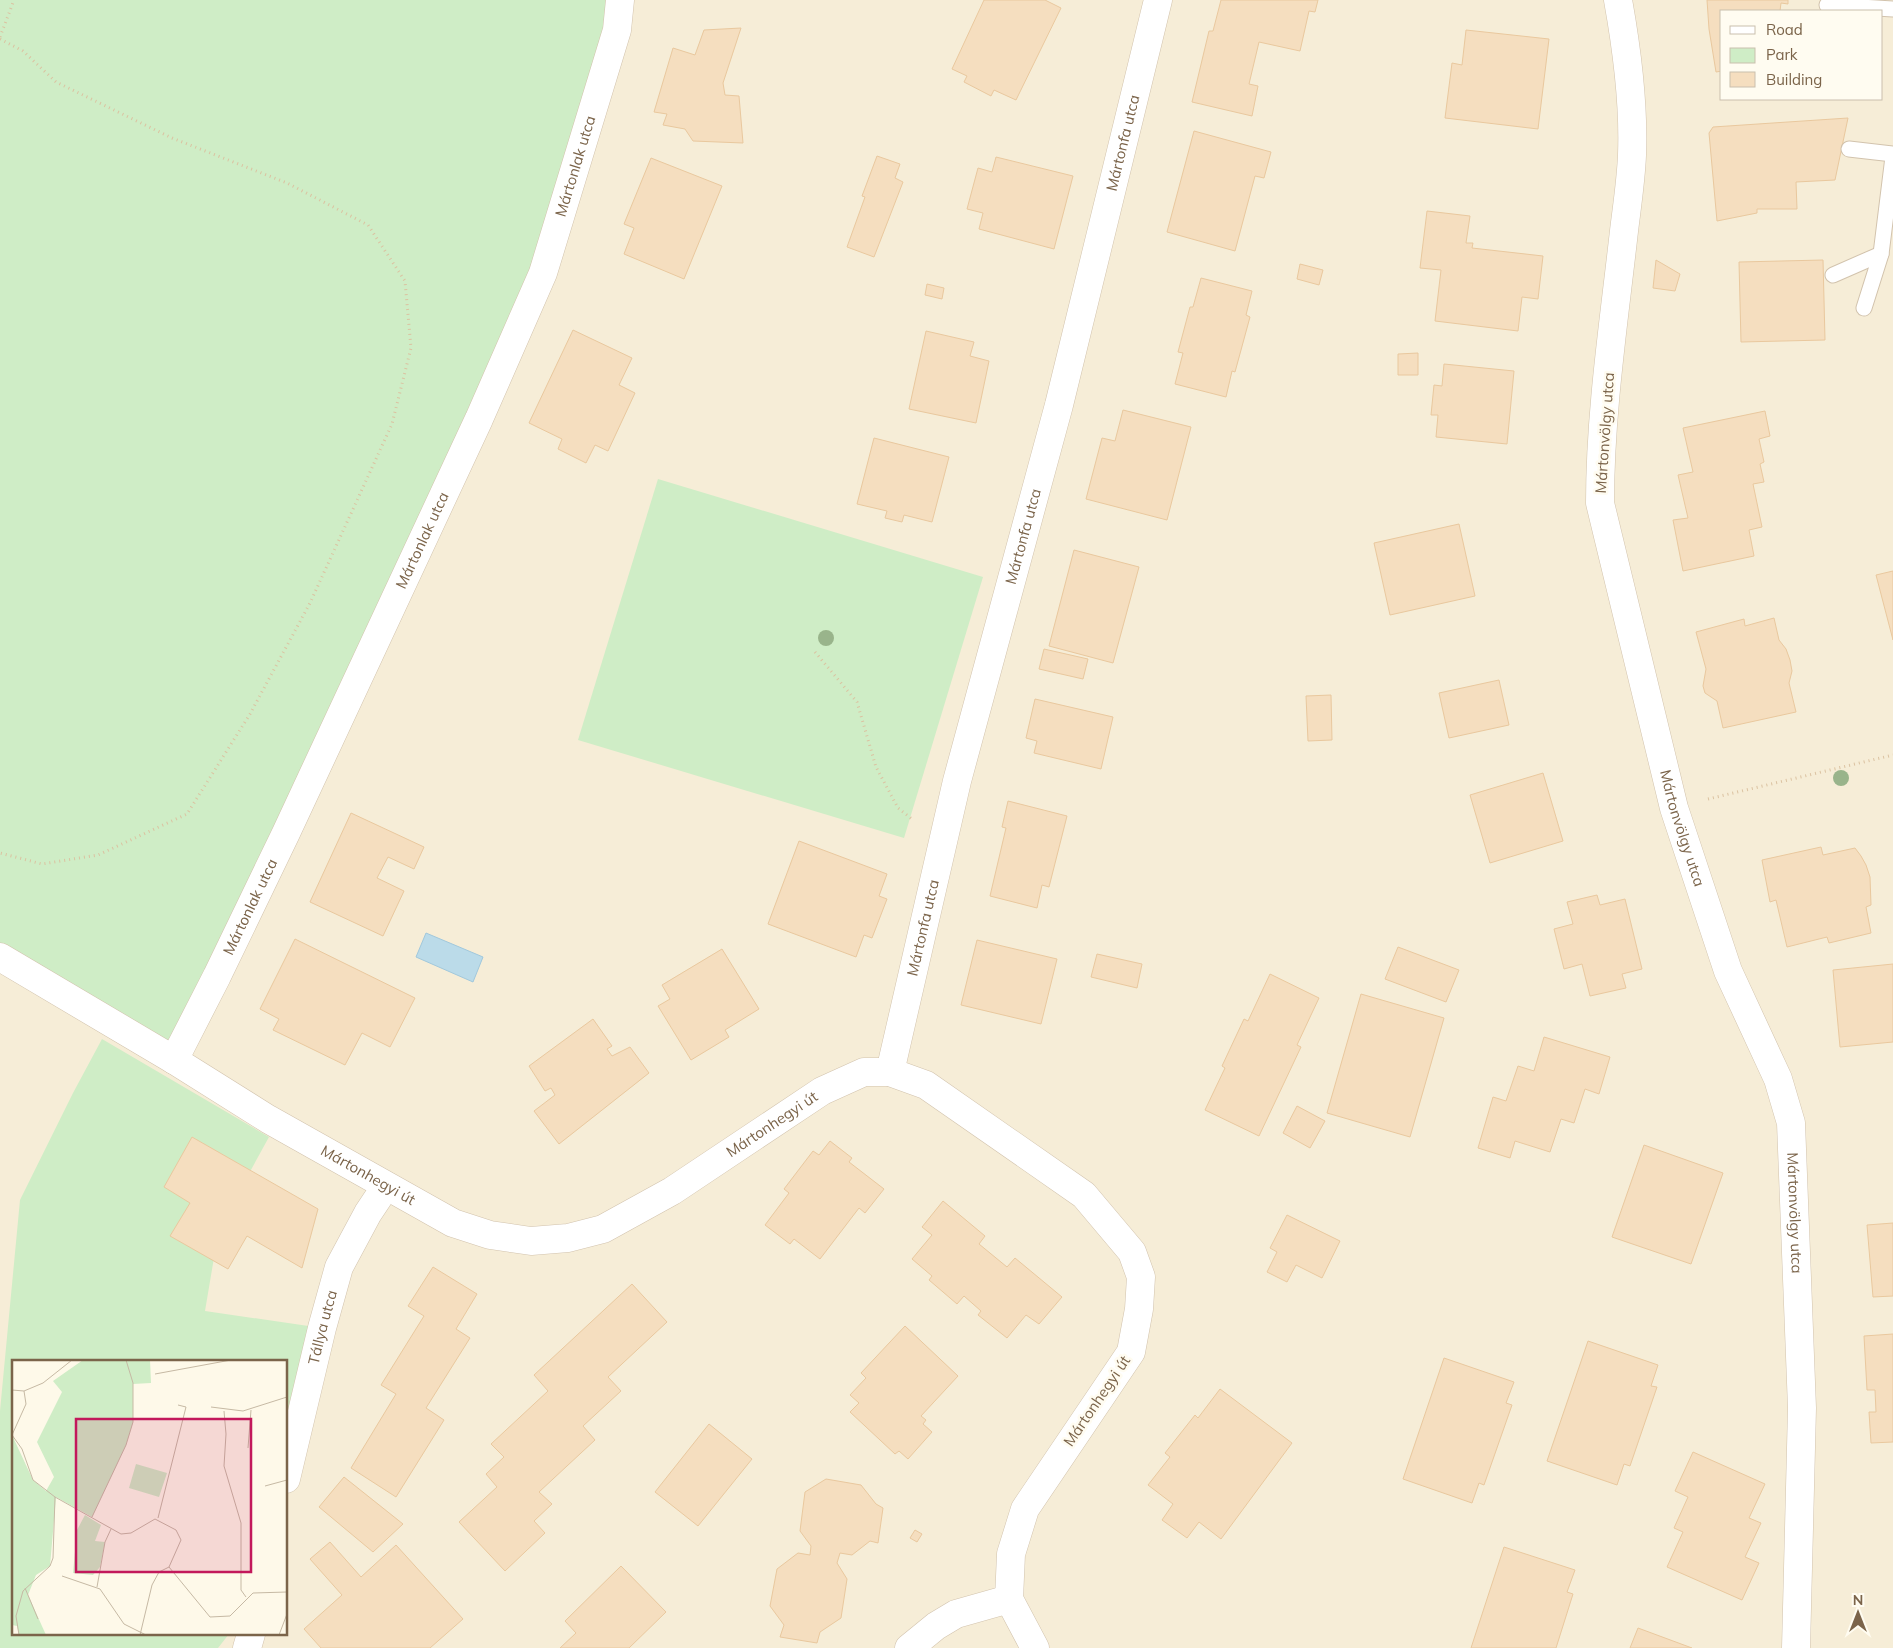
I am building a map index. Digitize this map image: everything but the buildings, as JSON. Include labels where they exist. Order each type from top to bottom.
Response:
[{"type":"street","name":"Mártonlak utca","points":[[174,1060],[286,833],[479,419],[543,273],[617,30],[620,0]]},
{"type":"street","name":"Mártonfa utca","points":[[890,1072],[957,781],[1059,405],[1158,0]]},
{"type":"street","name":"Mártonvölgy utca","points":[[1618,0],[1625,38],[1632,155],[1604,424],[1600,470],[1600,503],[1674,808],[1728,971],[1778,1079],[1791,1123],[1802,1408],[1796,1648]]},
{"type":"street","name":"Mártonhegyi út","points":[[0,958],[174,1060],[268,1119],[453,1223],[490,1235],[531,1241],[568,1238],[603,1228],[672,1192],[822,1091],[864,1072],[890,1072],[926,1085],[1084,1195],[1132,1252],[1141,1277],[1140,1309],[1131,1352],[1025,1509],[1011,1554],[1008,1599]]},
{"type":"street","name":"Tállya utca","points":[[288,1471],[322,1328],[339,1267],[368,1213],[386,1186]]},
{"type":"street","points":[[909,1648],[936,1626],[956,1614],[1008,1599],[1035,1648]]},
{"type":"lane","points":[[1827,5],[1893,9]]},
{"type":"lane","points":[[1849,149],[1893,155],[1881,254],[1864,308]]},
{"type":"lane","points":[[1833,275],[1881,254]]},
{"type":"path","points":[[0,853],[42,864],[98,855],[187,814],[250,714],[310,602],[392,424],[411,348],[405,281],[368,225],[287,183],[172,138],[56,82],[23,51],[0,38],[14,0]]},
{"type":"path","points":[[815,652],[857,702],[876,767],[898,808],[943,843]]},
{"type":"path","points":[[1674,808],[1893,755]]},
{"type":"shaded area","points":[[0,0],[1893,0],[1893,1648],[0,1648]]},
{"type":"green space","points":[[0,0],[620,0],[543,273],[174,1060],[0,957]]},
{"type":"green space","points":[[658,479],[983,577],[904,838],[578,740]]},
{"type":"green space","points":[[102,1039],[269,1137],[219,1228],[205,1311],[322,1328],[288,1471],[288,1360],[12,1360],[12,1636],[227,1636],[218,1648],[0,1648],[0,1411],[20,1200]]},
{"type":"water","points":[[426,933],[483,957],[473,982],[416,957]]}]
